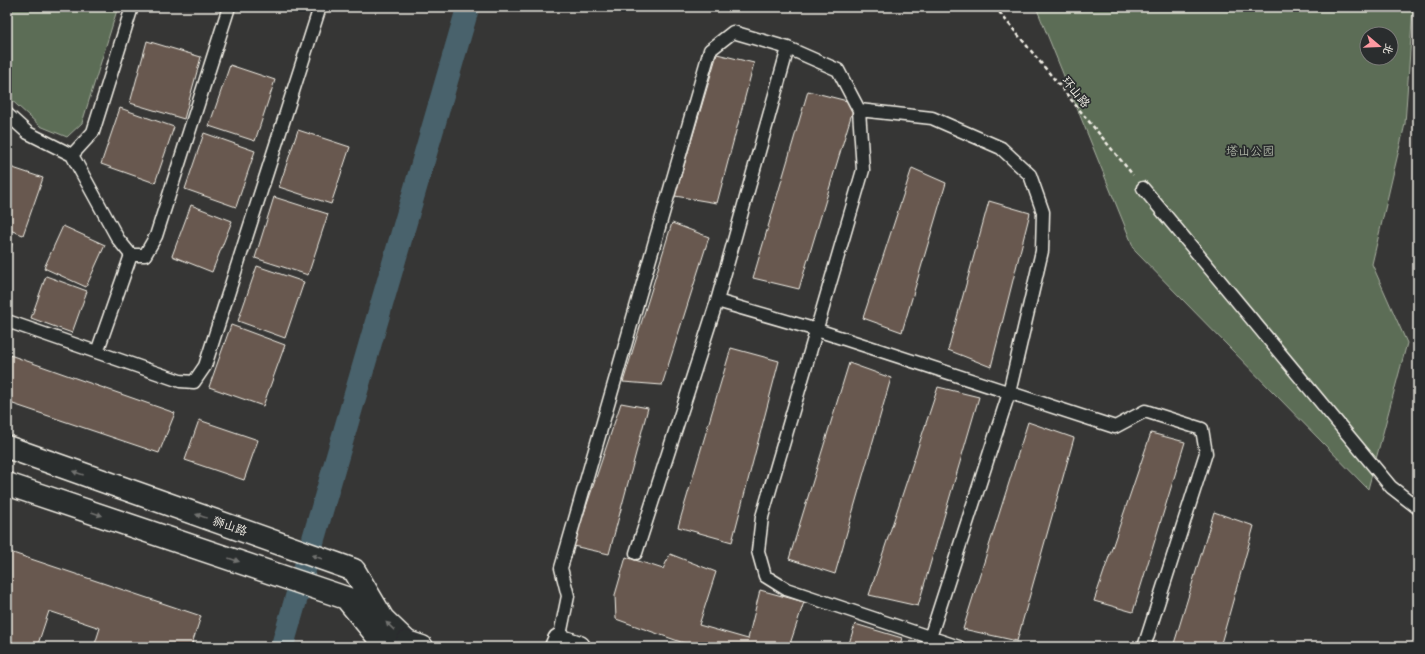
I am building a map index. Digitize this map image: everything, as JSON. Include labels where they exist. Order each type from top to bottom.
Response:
[{"type":"main road","name":"狮山路","points":[[7,448],[354,570],[383,619],[412,645]]},
{"type":"main road","points":[[7,484],[346,598],[386,647]]},
{"type":"lane","points":[[72,155],[93,132],[132,7]]},
{"type":"lane","points":[[131,255],[145,255],[156,236],[229,7]]},
{"type":"lane","points":[[7,321],[180,381],[194,382],[205,366],[320,7]]},
{"type":"lane","points":[[564,645],[568,596],[561,568],[710,50],[733,32],[788,48],[838,70],[859,110],[863,170],[762,517],[758,551],[765,576],[786,589],[929,642],[959,647]]},
{"type":"lane","points":[[636,553],[718,301],[788,48]]},
{"type":"lane","points":[[859,110],[932,118],[1001,148],[1030,176],[1043,212],[1042,251],[1009,392],[929,642]]},
{"type":"lane","points":[[7,114],[28,133],[72,155],[118,239],[131,255]]},
{"type":"lane","points":[[1143,188],[1391,487],[1418,508]]},
{"type":"lane","points":[[97,352],[131,255]]},
{"type":"lane","points":[[718,301],[816,330],[1114,427],[1145,411],[1202,429],[1206,453],[1144,647]]},
{"type":"path","name":"环山路","points":[[995,7],[1143,188]]},
{"type":"green space","points":[[7,7],[118,7],[82,123],[67,137],[40,126],[7,96]]},
{"type":"green space","name":"塔山公园","points":[[1036,7],[1413,7],[1405,124],[1372,264],[1407,343],[1368,489],[1135,251]]},
{"type":"building","points":[[147,41],[201,57],[184,119],[130,103]]},
{"type":"building","points":[[717,54],[754,63],[717,203],[675,196]]},
{"type":"building","points":[[230,65],[275,80],[255,141],[209,126]]},
{"type":"building","points":[[808,91],[855,103],[799,289],[753,278]]},
{"type":"building","points":[[120,108],[174,127],[155,183],[101,164]]},
{"type":"building","points":[[298,130],[350,147],[331,204],[279,187]]},
{"type":"building","points":[[204,133],[255,151],[236,207],[185,189]]},
{"type":"building","points":[[7,166],[43,178],[23,235],[7,229]]},
{"type":"building","points":[[912,168],[946,183],[902,332],[863,318]]},
{"type":"building","points":[[274,197],[328,214],[308,275],[255,258]]},
{"type":"building","points":[[989,201],[1030,213],[991,367],[948,350]]},
{"type":"building","points":[[191,205],[232,221],[212,272],[172,256]]},
{"type":"building","points":[[672,223],[709,237],[662,385],[623,382]]},
{"type":"building","points":[[63,226],[105,245],[86,287],[44,268]]},
{"type":"building","points":[[7,243],[12,244],[7,259]]},
{"type":"building","points":[[257,266],[304,282],[285,338],[238,321]]},
{"type":"building","points":[[46,276],[87,291],[72,333],[31,318]]},
{"type":"building","points":[[231,325],[285,345],[263,406],[209,387]]},
{"type":"building","points":[[731,348],[779,361],[732,542],[678,527]]},
{"type":"building","points":[[7,354],[175,413],[159,453],[7,402]]},
{"type":"building","points":[[849,363],[891,378],[835,574],[789,559]]},
{"type":"building","points":[[938,387],[979,397],[918,606],[869,595]]},
{"type":"building","points":[[621,403],[648,408],[609,554],[573,546]]},
{"type":"building","points":[[199,420],[258,440],[244,480],[185,460]]},
{"type":"building","points":[[1028,422],[1074,438],[1017,641],[963,629]]},
{"type":"building","points":[[1151,433],[1185,442],[1133,612],[1094,601]]},
{"type":"building","points":[[1214,512],[1254,526],[1220,647],[1173,647]]},
{"type":"building","points":[[7,551],[201,616],[191,647],[94,647],[100,628],[49,611],[37,647],[7,647]]},
{"type":"building","points":[[670,554],[716,572],[699,625],[748,639],[760,590],[804,602],[789,647],[695,647],[616,619],[615,595],[626,557],[663,569]]},
{"type":"building","points":[[855,624],[902,638],[899,647],[848,647]]},
{"type":"waterway","points":[[282,647],[468,7]]}]
